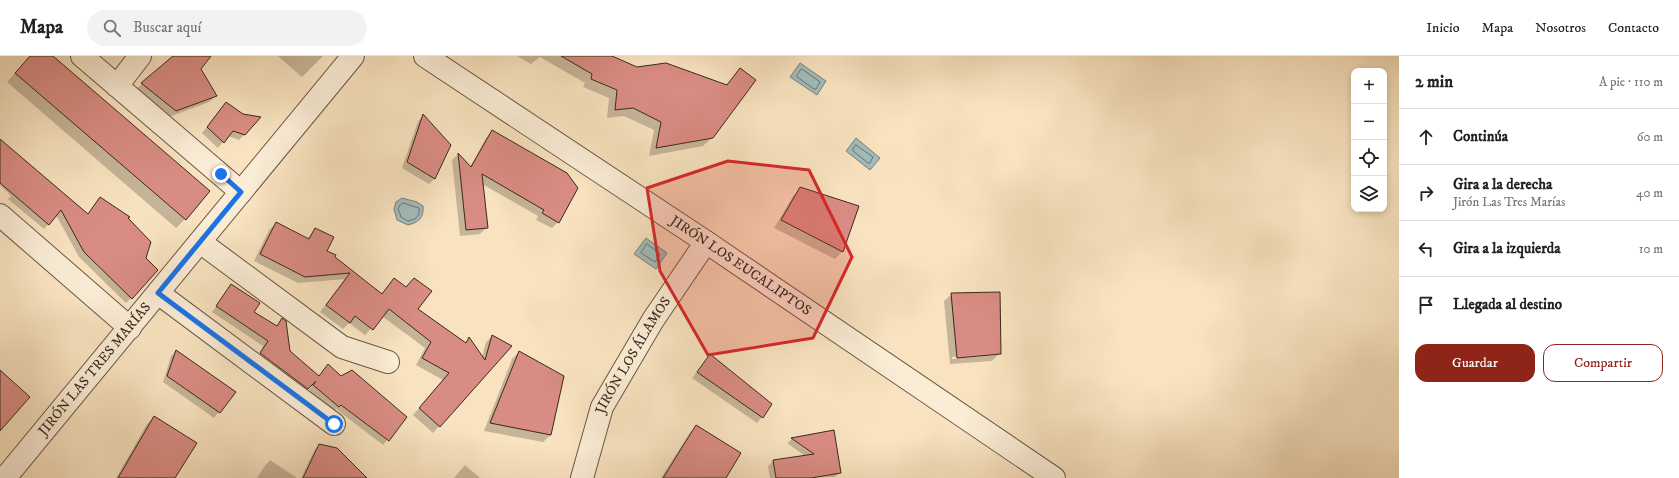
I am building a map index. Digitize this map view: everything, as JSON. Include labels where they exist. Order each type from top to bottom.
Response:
[{"type":"street","points":[[117,86],[140,56]]},
{"type":"street","name":"JIRÓN LAS TRES MARÍAS","points":[[5,478],[353,56]]},
{"type":"street","name":"JIRÓN LOS EUCALIPTOS","points":[[425,56],[706,242],[1054,478]]},
{"type":"street","points":[[86,57],[117,86],[241,192]]},
{"type":"street","points":[[0,215],[130,328]]},
{"type":"street","points":[[200,242],[342,347],[388,362]]},
{"type":"street","name":"JIRÓN LOS ÁLAMOS","points":[[582,478],[602,407],[653,320],[706,242]]},
{"type":"street","points":[[158,293],[334,424]]},
{"type":"highlighted area","points":[[728,161],[809,170],[852,257],[813,338],[708,355],[660,271],[647,188]]},
{"type":"water","points":[[800,63],[826,81],[817,95],[790,77]]},
{"type":"water","points":[[856,138],[880,158],[870,170],[846,151]]},
{"type":"water","points":[[402,198],[417,202],[423,206],[423,214],[418,221],[408,225],[397,220],[394,209],[396,202]]},
{"type":"water","points":[[646,238],[667,253],[656,269],[634,254]]},
{"type":"building","points":[[30,56],[53,56],[210,191],[186,220],[15,73]]},
{"type":"building","points":[[173,56],[211,56],[201,69],[217,96],[176,111],[141,83]]},
{"type":"building","points":[[561,56],[612,56],[637,67],[666,63],[727,85],[740,68],[756,80],[713,138],[656,148],[661,122],[633,108],[615,110],[617,90],[591,79],[592,74]]},
{"type":"building","points":[[226,102],[243,114],[261,117],[245,135],[233,131],[224,143],[207,127]]},
{"type":"building","points":[[423,114],[451,145],[435,179],[407,162]]},
{"type":"building","points":[[492,130],[567,173],[578,188],[559,223],[542,213],[544,210],[482,174],[488,228],[466,230],[458,153],[471,167]]},
{"type":"building","points":[[0,139],[88,214],[100,197],[130,217],[128,218],[151,242],[146,258],[158,270],[132,299],[84,252],[61,210],[49,225],[0,183]]},
{"type":"building","points":[[800,187],[859,206],[843,252],[781,220]]},
{"type":"building","points":[[276,222],[309,239],[315,228],[334,237],[327,251],[336,255],[335,257],[382,294],[394,278],[406,287],[414,278],[432,291],[418,309],[466,343],[469,337],[485,360],[492,335],[512,346],[440,427],[419,408],[449,373],[422,358],[431,342],[389,309],[373,330],[355,316],[350,323],[326,305],[350,273],[305,277],[260,254]]},
{"type":"building","points":[[231,284],[260,303],[254,312],[277,326],[282,318],[286,321],[290,351],[319,376],[328,364],[341,376],[352,370],[407,417],[389,441],[341,405],[339,407],[313,385],[316,381],[308,389],[260,353],[268,341],[216,306]]},
{"type":"building","points":[[1000,292],[1001,354],[957,358],[951,293]]},
{"type":"building","points":[[176,350],[236,392],[220,413],[167,376]]},
{"type":"building","points":[[519,351],[564,376],[551,435],[490,423]]},
{"type":"building","points":[[710,354],[772,404],[763,418],[697,372]]},
{"type":"building","points":[[0,370],[30,397],[0,431]]},
{"type":"building","points":[[154,416],[197,443],[175,478],[118,478]]},
{"type":"building","points":[[696,425],[741,453],[726,478],[663,478]]},
{"type":"building","points":[[834,430],[841,473],[811,478],[776,478],[773,460],[814,454],[791,438]]},
{"type":"building","points":[[319,444],[337,448],[367,478],[303,478]]},
{"type":"route","points":[[221,174],[241,192],[158,293],[334,424]]}]
